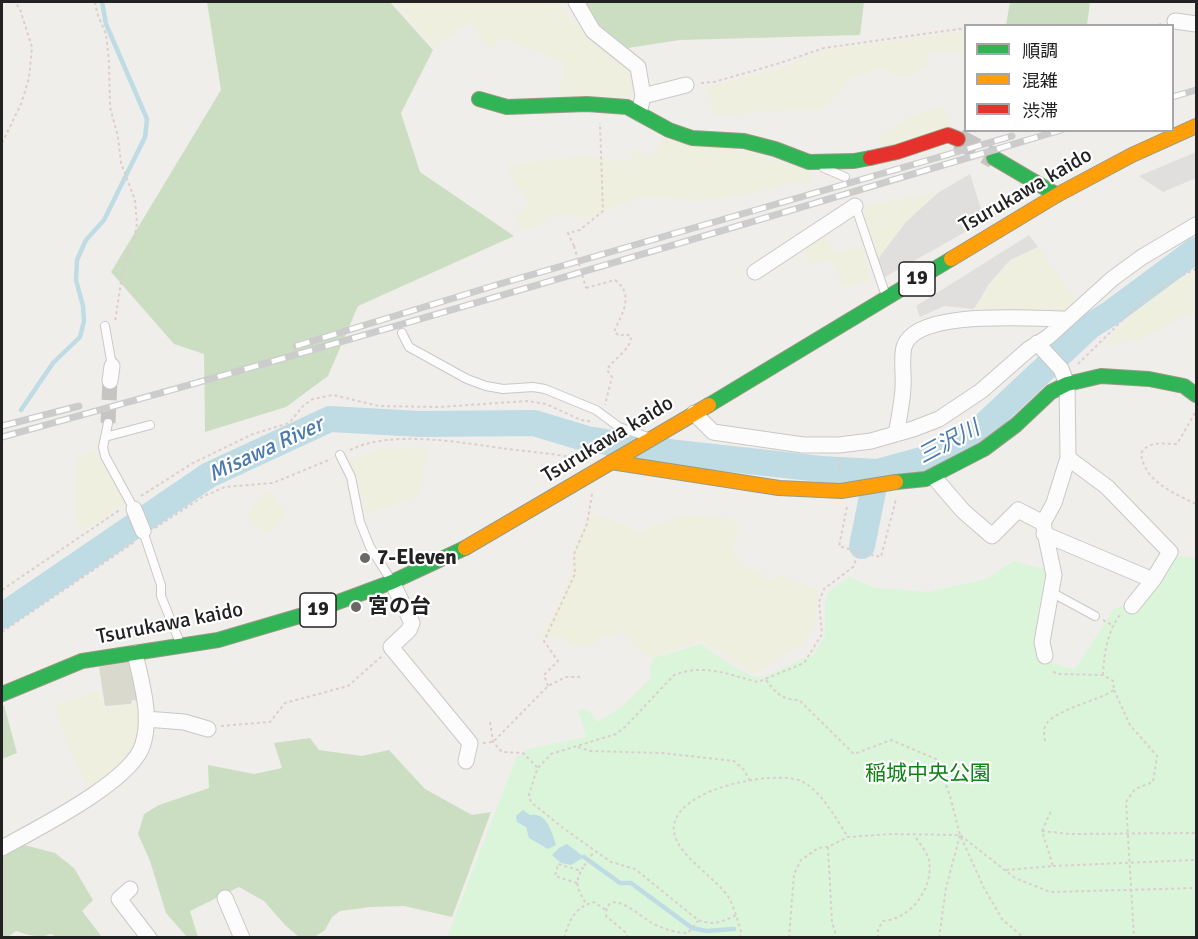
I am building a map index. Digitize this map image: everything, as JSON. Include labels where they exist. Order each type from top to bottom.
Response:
[{"type":"main road","points":[[479,99],[507,106],[586,104],[627,107],[669,130],[692,138],[744,141],[775,149],[809,162],[854,161],[897,152],[948,135],[958,139]]},
{"type":"main road","name":"Tsurukawa kaido","points":[[2,694],[82,661],[218,640],[303,615],[392,582],[451,556],[648,441],[1057,195],[1132,155],[1197,126]]},
{"type":"main road","points":[[993,158],[1057,195]]},
{"type":"main road","points":[[609,463],[779,488],[853,491],[897,482],[927,479],[984,449],[1016,424],[1065,376],[1149,379],[1192,386]]},
{"type":"street","points":[[576,2],[593,31],[638,67],[643,96],[639,113]]},
{"type":"street","points":[[1175,21],[1197,24]]},
{"type":"street","points":[[643,96],[686,85]]},
{"type":"street","points":[[755,272],[854,203]]},
{"type":"street","points":[[694,413],[713,432],[803,445],[839,445],[871,441],[939,419],[1040,347],[1048,337],[1113,279],[1142,257],[1197,225]]},
{"type":"street","points":[[896,434],[903,391],[904,346],[914,333],[952,319],[1068,319]]},
{"type":"street","points":[[1040,347],[1065,376],[1068,458],[1044,528],[1053,567],[1042,642],[1045,657]]},
{"type":"street","points":[[1068,458],[1107,487],[1170,552],[1153,580],[1132,606]]},
{"type":"street","points":[[933,476],[963,511],[992,536],[1018,510],[1044,528],[1153,580]]},
{"type":"street","points":[[133,505],[144,533]]},
{"type":"street","points":[[392,582],[412,623],[409,630],[391,647],[471,743],[466,761]]},
{"type":"street","points":[[2,848],[47,824],[123,771],[139,754],[143,746],[146,719],[145,700],[135,653]]},
{"type":"street","points":[[146,719],[184,722],[208,729]]},
{"type":"street","points":[[130,890],[119,898],[149,938]]},
{"type":"street","points":[[225,898],[242,938]]},
{"type":"lane","points":[[809,162],[845,177]]},
{"type":"lane","points":[[854,203],[886,298]]},
{"type":"lane","points":[[105,326],[111,373]]},
{"type":"lane","points":[[402,333],[409,348],[467,379],[503,389],[533,387],[545,389],[602,414],[619,428],[648,441]]},
{"type":"lane","points":[[108,423],[103,447],[105,456],[133,505]]},
{"type":"lane","points":[[105,437],[150,425]]},
{"type":"lane","points":[[340,455],[351,477],[360,522],[370,547],[392,582]]},
{"type":"lane","points":[[144,533],[161,585],[161,596],[182,647]]},
{"type":"lane","points":[[1051,591],[1095,616]]},
{"type":"path","points":[[2,143],[21,104],[29,78],[32,47],[20,9],[15,2]]},
{"type":"path","points":[[95,2],[106,34],[110,107],[124,170],[135,200],[137,224],[123,269],[115,326]]},
{"type":"path","points":[[686,85],[714,82],[824,48],[964,28]]},
{"type":"path","points":[[599,105],[603,211],[580,230],[568,233],[586,288],[615,280],[621,284],[626,293],[627,301],[614,332],[620,336],[625,334],[631,336],[631,342],[610,363],[607,370],[612,378],[602,414]]},
{"type":"path","points":[[1065,376],[1142,301],[1175,279],[1197,269]]},
{"type":"path","points":[[2,590],[193,463],[253,434],[289,423],[304,405],[313,399],[333,394],[379,406],[439,407],[527,402],[546,404],[581,420],[619,428]]},
{"type":"path","points":[[1197,410],[1177,444],[1155,443],[1146,446],[1141,453],[1148,471],[1160,485],[1197,504]]},
{"type":"path","points":[[2,632],[144,533],[204,496],[225,487],[273,483],[311,469],[367,443],[412,440],[453,441],[609,463]]},
{"type":"path","points":[[853,491],[839,546],[881,557],[897,482]]},
{"type":"path","points":[[548,686],[544,675],[558,661],[544,641],[575,574],[574,554],[586,524],[592,493]]},
{"type":"path","points":[[736,915],[721,922],[709,924],[698,920],[635,868],[611,862],[594,852],[531,802],[529,795],[538,768],[551,754],[616,734],[669,679],[683,672],[712,670],[728,672],[758,682],[804,663],[822,634],[819,602],[824,589],[853,567],[859,552]]},
{"type":"path","points":[[1102,675],[1105,647],[1110,632],[1119,616],[1132,606]]},
{"type":"path","points":[[208,729],[211,726],[270,722],[285,703],[348,686],[391,647]]},
{"type":"path","points":[[1045,657],[1052,671],[1057,674],[1102,675],[1113,681],[1114,690],[1130,725],[1157,756],[1153,782],[1135,789],[1126,802],[1134,938]]},
{"type":"path","points":[[493,742],[548,686],[566,676],[580,676]]},
{"type":"path","points":[[766,680],[775,692],[786,700],[799,700],[854,754],[891,740],[936,759],[950,796],[960,835],[984,888],[1002,919],[1024,938]]},
{"type":"path","points":[[1045,741],[1046,724],[1059,714],[1104,697],[1114,690]]},
{"type":"path","points":[[490,722],[493,742],[502,752],[524,753],[538,768]]},
{"type":"path","points":[[576,746],[590,751],[662,753],[734,761],[744,770],[750,781]]},
{"type":"path","points":[[740,938],[741,932],[729,897],[680,845],[675,836],[674,824],[688,803],[718,788],[750,781],[783,778],[800,781],[816,793],[848,837]]},
{"type":"path","points":[[1052,809],[1042,831],[1053,866]]},
{"type":"path","points":[[1042,831],[1070,834],[1197,832]]},
{"type":"path","points":[[878,938],[878,929],[883,921],[895,920],[906,912],[922,895],[928,882],[929,859],[914,835]]},
{"type":"path","points":[[939,938],[946,888],[960,835]]},
{"type":"path","points":[[789,938],[794,874],[801,860],[818,848],[828,847],[848,837],[960,835],[1015,878],[1050,892],[1197,888]]},
{"type":"path","points":[[828,847],[832,922],[837,938]]},
{"type":"path","points":[[586,904],[577,878],[594,852]]},
{"type":"path","points":[[1006,870],[1197,860]]},
{"type":"path","points":[[577,883],[555,876],[558,864],[578,870],[583,868]]},
{"type":"path","points":[[564,938],[572,916],[586,904],[594,902],[606,910]]},
{"type":"path","points":[[628,938],[625,932],[606,916],[610,903],[624,904],[654,924],[676,933],[688,933],[698,920]]},
{"type":"shaded area","points":[[1196,152],[1196,178],[1163,192],[1139,176]]},
{"type":"shaded area","points":[[970,174],[985,221],[885,277],[877,260],[906,222],[939,192]]},
{"type":"shaded area","points":[[1029,235],[1038,247],[1010,260],[989,284],[974,309],[944,306],[920,317],[916,306]]},
{"type":"shaded area","points":[[128,662],[136,680],[138,701],[132,700],[131,704],[105,706],[99,667]]},
{"type":"green space","points":[[207,2],[390,2],[433,50],[401,113],[420,172],[514,236],[358,306],[328,376],[286,407],[205,432],[204,354],[174,344],[111,272],[221,90]]},
{"type":"green space","points":[[395,2],[556,2],[605,51],[630,72],[635,93],[615,99],[559,98],[564,62],[550,59],[546,55],[501,38],[491,50],[469,23],[434,48]]},
{"type":"green space","points":[[570,2],[864,2],[860,35],[680,40],[628,48]]},
{"type":"green space","points":[[1010,2],[1090,2],[1087,24],[1006,24]]},
{"type":"green space","points":[[964,31],[964,55],[930,51],[926,66],[908,77],[899,77],[882,68],[851,78],[823,110],[795,109],[715,116],[706,87],[785,67],[822,50]]},
{"type":"green space","points":[[942,107],[953,131],[885,148],[879,137],[911,116]]},
{"type":"green space","points":[[667,133],[812,170],[810,184],[787,184],[755,193],[709,200],[639,197],[590,218],[557,215],[532,229],[518,230],[517,213],[530,205],[508,173],[515,164],[584,156],[631,162],[634,149],[651,158]]},
{"type":"green space","points":[[939,192],[906,222],[877,260],[862,206]]},
{"type":"green space","points":[[824,233],[836,253],[862,246],[871,281],[842,287],[833,261],[808,264],[803,248]]},
{"type":"green space","points":[[1038,247],[1077,301],[1059,314],[974,309],[989,284],[1010,260]]},
{"type":"green space","points":[[1196,272],[1196,310],[1137,341],[1103,345],[1154,292]]},
{"type":"green space","points":[[429,447],[420,495],[365,515],[363,499],[347,461],[380,449]]},
{"type":"green space","points":[[94,449],[128,502],[82,532],[74,513],[75,467],[78,458]]},
{"type":"green space","points":[[265,492],[274,496],[286,515],[267,535],[245,516]]},
{"type":"green space","points":[[590,515],[604,517],[640,532],[680,515],[737,519],[737,543],[732,546],[741,564],[763,573],[765,579],[785,576],[792,581],[818,590],[815,627],[805,642],[754,674],[703,641],[647,658],[622,633],[606,636],[587,647],[570,646],[564,638],[541,638],[561,599],[572,570],[573,549]]},
{"type":"green space","name":"稲城中央公園","points":[[1178,556],[1196,558],[1196,937],[447,938],[516,758],[528,749],[586,737],[578,710],[587,709],[598,722],[624,705],[651,678],[650,666],[654,658],[701,644],[741,671],[764,677],[813,656],[825,636],[825,603],[828,592],[849,577],[875,588],[929,592],[986,579],[1014,561],[1046,570],[1038,612],[1037,646],[1046,659],[1075,669],[1114,609],[1122,606],[1135,609],[1161,583]]},
{"type":"green space","points":[[98,690],[104,708],[136,703],[141,720],[136,749],[125,764],[90,791],[72,757],[54,706]]},
{"type":"green space","points":[[4,705],[17,753],[2,759],[2,706]]},
{"type":"green space","points":[[310,738],[319,750],[362,756],[389,750],[425,789],[472,815],[491,812],[452,917],[404,906],[370,907],[340,911],[332,917],[325,930],[316,936],[299,937],[264,901],[239,887],[190,911],[198,937],[187,937],[166,913],[150,861],[138,834],[144,814],[159,805],[209,788],[208,765],[254,774],[282,768],[274,743]]},
{"type":"green space","points":[[24,845],[55,853],[74,868],[93,900],[82,911],[102,937],[57,937],[51,934],[38,936],[16,931],[2,938],[2,855]]},
{"type":"water","points":[[523,810],[545,820],[556,845],[548,849],[529,838],[526,827],[517,822],[516,816]]},
{"type":"water","points":[[567,844],[584,857],[571,865],[561,863],[552,855]]},
{"type":"waterway","points":[[21,410],[53,363],[80,337],[84,321],[83,306],[76,280],[77,260],[86,240],[104,220],[145,137],[147,119],[106,24],[102,2]]},
{"type":"waterway","name":"Misawa River","points":[[2,616],[209,475],[330,419],[420,424],[534,423],[587,439],[677,453],[821,469],[877,472],[925,459],[978,431],[1090,326],[1196,250]]},
{"type":"waterway","points":[[862,546],[877,472]]},
{"type":"waterway","points":[[584,857],[620,883],[631,883],[692,928],[706,931],[734,929]]},
{"type":"tunnel","points":[[958,139],[994,158]]},
{"type":"tunnel","points":[[108,423],[110,381]]},
{"type":"railway","points":[[1174,96],[1196,90]]},
{"type":"railway","points":[[2,437],[400,325],[1054,132]]},
{"type":"railway","points":[[296,346],[503,283],[1012,136]]},
{"type":"railway","points":[[2,426],[79,406]]},
{"type":"traffic: fast","points":[[479,99],[507,107],[587,104],[627,107],[669,130],[692,138],[744,141],[775,149],[809,162],[854,161],[870,158]]},
{"type":"traffic: fast","points":[[994,158],[1057,195]]},
{"type":"traffic: fast","points":[[709,405],[951,259]]},
{"type":"traffic: fast","points":[[896,482],[926,479],[984,449],[1016,425],[1051,392],[1067,384],[1101,376],[1149,379],[1184,386],[1196,395]]},
{"type":"traffic: fast","points":[[2,694],[82,661],[218,640],[303,615],[392,582],[465,548]]},
{"type":"traffic: slow","points":[[951,259],[1057,195],[1132,155],[1196,126]]},
{"type":"traffic: slow","points":[[465,548],[709,405]]},
{"type":"traffic: slow","points":[[611,462],[779,488],[841,491],[896,482]]},
{"type":"traffic: jam","points":[[870,158],[897,152],[948,135],[958,139]]},
{"type":"place","name":"7-Eleven","points":[[365,558]]},
{"type":"place","name":"宮の台","points":[[356,607]]},
{"type":"water label","name":"三沢川","points":[[949,443]]}]
